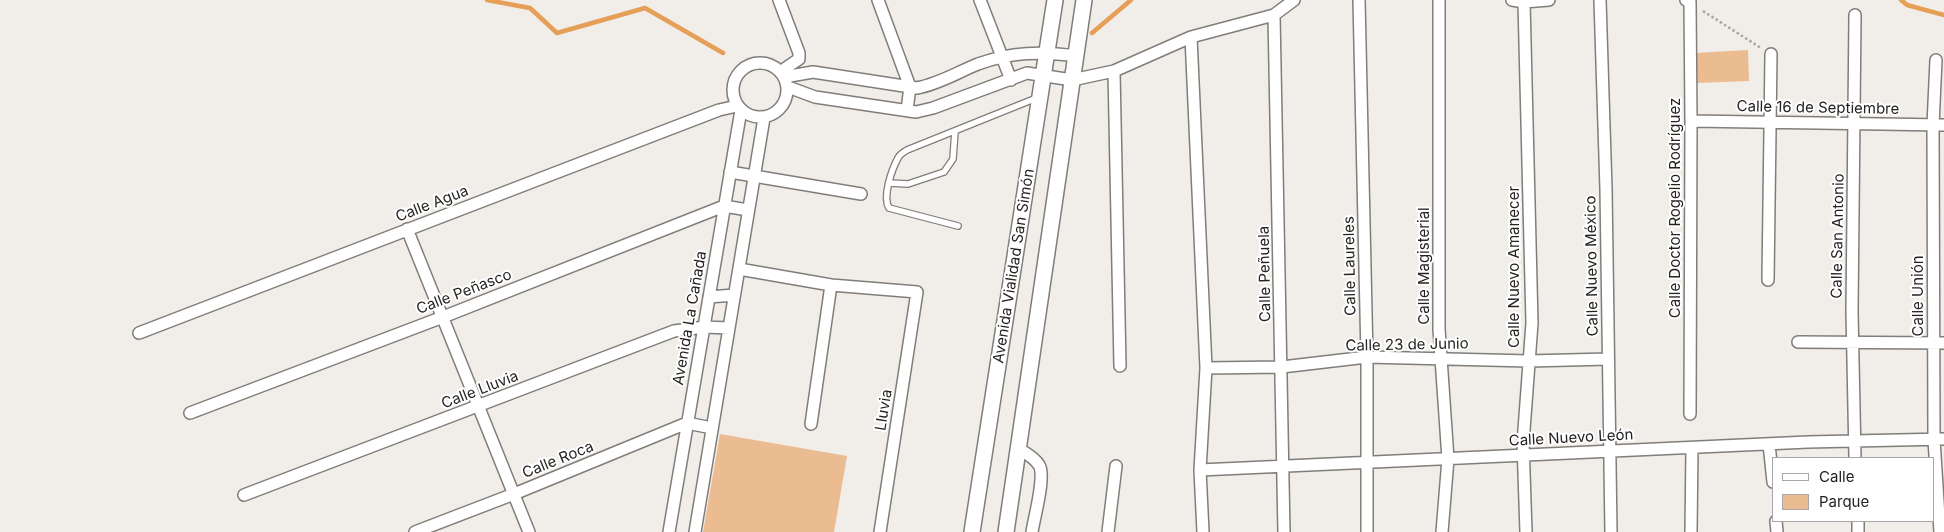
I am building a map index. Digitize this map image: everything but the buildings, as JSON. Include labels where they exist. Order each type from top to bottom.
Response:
[{"type":"main road","name":"Avenida Vialidad San Simón","points":[[972,532],[1055,0]]},
{"type":"main road","name":"Avenida Vialidad San Simón","points":[[1006,532],[1084,0]]},
{"type":"street","points":[[780,0],[799,53],[799,59],[784,78],[787,97],[783,106],[775,114],[764,118],[749,116],[739,108],[732,93],[734,81],[740,72],[751,64],[762,63],[773,66],[784,78],[815,97],[916,112],[933,108],[1028,73],[1072,80],[1114,71],[1191,37],[1274,16],[1294,0]]},
{"type":"street","points":[[878,0],[910,87],[907,110]]},
{"type":"street","points":[[980,0],[1011,80]]},
{"type":"street","name":"Calle Laureles","points":[[1359,0],[1367,357],[1367,532]]},
{"type":"street","name":"Calle Magisterial","points":[[1439,0],[1439,329],[1448,459],[1442,532]]},
{"type":"street","points":[[1512,0],[1524,2],[1549,0]]},
{"type":"street","name":"Calle Nuevo México","points":[[1600,0],[1606,189],[1611,532]]},
{"type":"street","name":"Calle Doctor Rogelio Rodríguez","points":[[1688,1],[1691,121],[1690,414]]},
{"type":"street","name":"Calle Nuevo Amanecer","points":[[1524,2],[1532,323],[1524,456],[1526,532]]},
{"type":"street","name":"Calle San Antonio","points":[[1855,15],[1852,343],[1855,457]]},
{"type":"street","name":"Calle Peñuela","points":[[1274,16],[1284,532]]},
{"type":"street","points":[[1191,37],[1206,368],[1200,470],[1203,532]]},
{"type":"street","points":[[784,78],[813,72],[918,88],[930,86],[978,64],[1003,57],[1048,52],[1076,56]]},
{"type":"street","points":[[1768,280],[1771,54]]},
{"type":"street","name":"Calle Unión","points":[[1936,60],[1939,125],[1940,532]]},
{"type":"street","points":[[1114,71],[1120,366]]},
{"type":"street","name":"Avenida La Cañada","points":[[669,532],[730,172],[739,108]]},
{"type":"street","name":"Calle Agua","points":[[139,333],[718,110],[739,108]]},
{"type":"street","points":[[695,532],[764,118]]},
{"type":"street","name":"Calle 16 de Septiembre","points":[[1691,121],[1939,125]]},
{"type":"street","points":[[730,172],[861,194]]},
{"type":"street","points":[[724,206],[748,210]]},
{"type":"street","name":"Calle Peñasco","points":[[190,413],[443,317],[724,206]]},
{"type":"street","points":[[407,230],[529,532]]},
{"type":"street","points":[[738,270],[831,285],[811,424]]},
{"type":"street","name":"Lluvia","points":[[831,285],[917,292],[880,532]]},
{"type":"street","points":[[709,296],[734,295]]},
{"type":"street","name":"Calle Lluvia","points":[[244,495],[674,331],[704,327],[729,328]]},
{"type":"street","points":[[1798,342],[1939,343]]},
{"type":"street","name":"Calle 23 de Junio","points":[[1206,368],[1282,367],[1367,357],[1529,361],[1608,359]]},
{"type":"street","points":[[687,423],[712,428]]},
{"type":"street","name":"Calle Roca","points":[[415,532],[514,494],[687,423]]},
{"type":"street","name":"Calle Nuevo León","points":[[1200,470],[1769,444],[1939,440]]},
{"type":"street","points":[[1769,444],[1772,472]]},
{"type":"street","points":[[1018,448],[1034,458],[1041,467],[1041,478],[1032,532]]},
{"type":"street","points":[[1692,448],[1692,532]]},
{"type":"street","points":[[1108,532],[1116,466]]},
{"type":"lane","points":[[958,226],[888,208],[885,196],[899,156],[907,150],[1041,96]]},
{"type":"lane","points":[[889,183],[908,184],[944,172],[953,159],[955,131]]},
{"type":"path","points":[[1688,1],[1771,54]]},
{"type":"green space","points":[[1748,50],[1749,81],[1697,83],[1695,53]]},
{"type":"green space","points":[[720,434],[847,456],[834,532],[703,532]]},
{"type":"waterway","points":[[487,0],[530,8],[557,33],[645,8],[723,53]]},
{"type":"waterway","points":[[1092,33],[1131,0]]},
{"type":"waterway","points":[[1901,0],[1907,5],[1944,15]]}]
